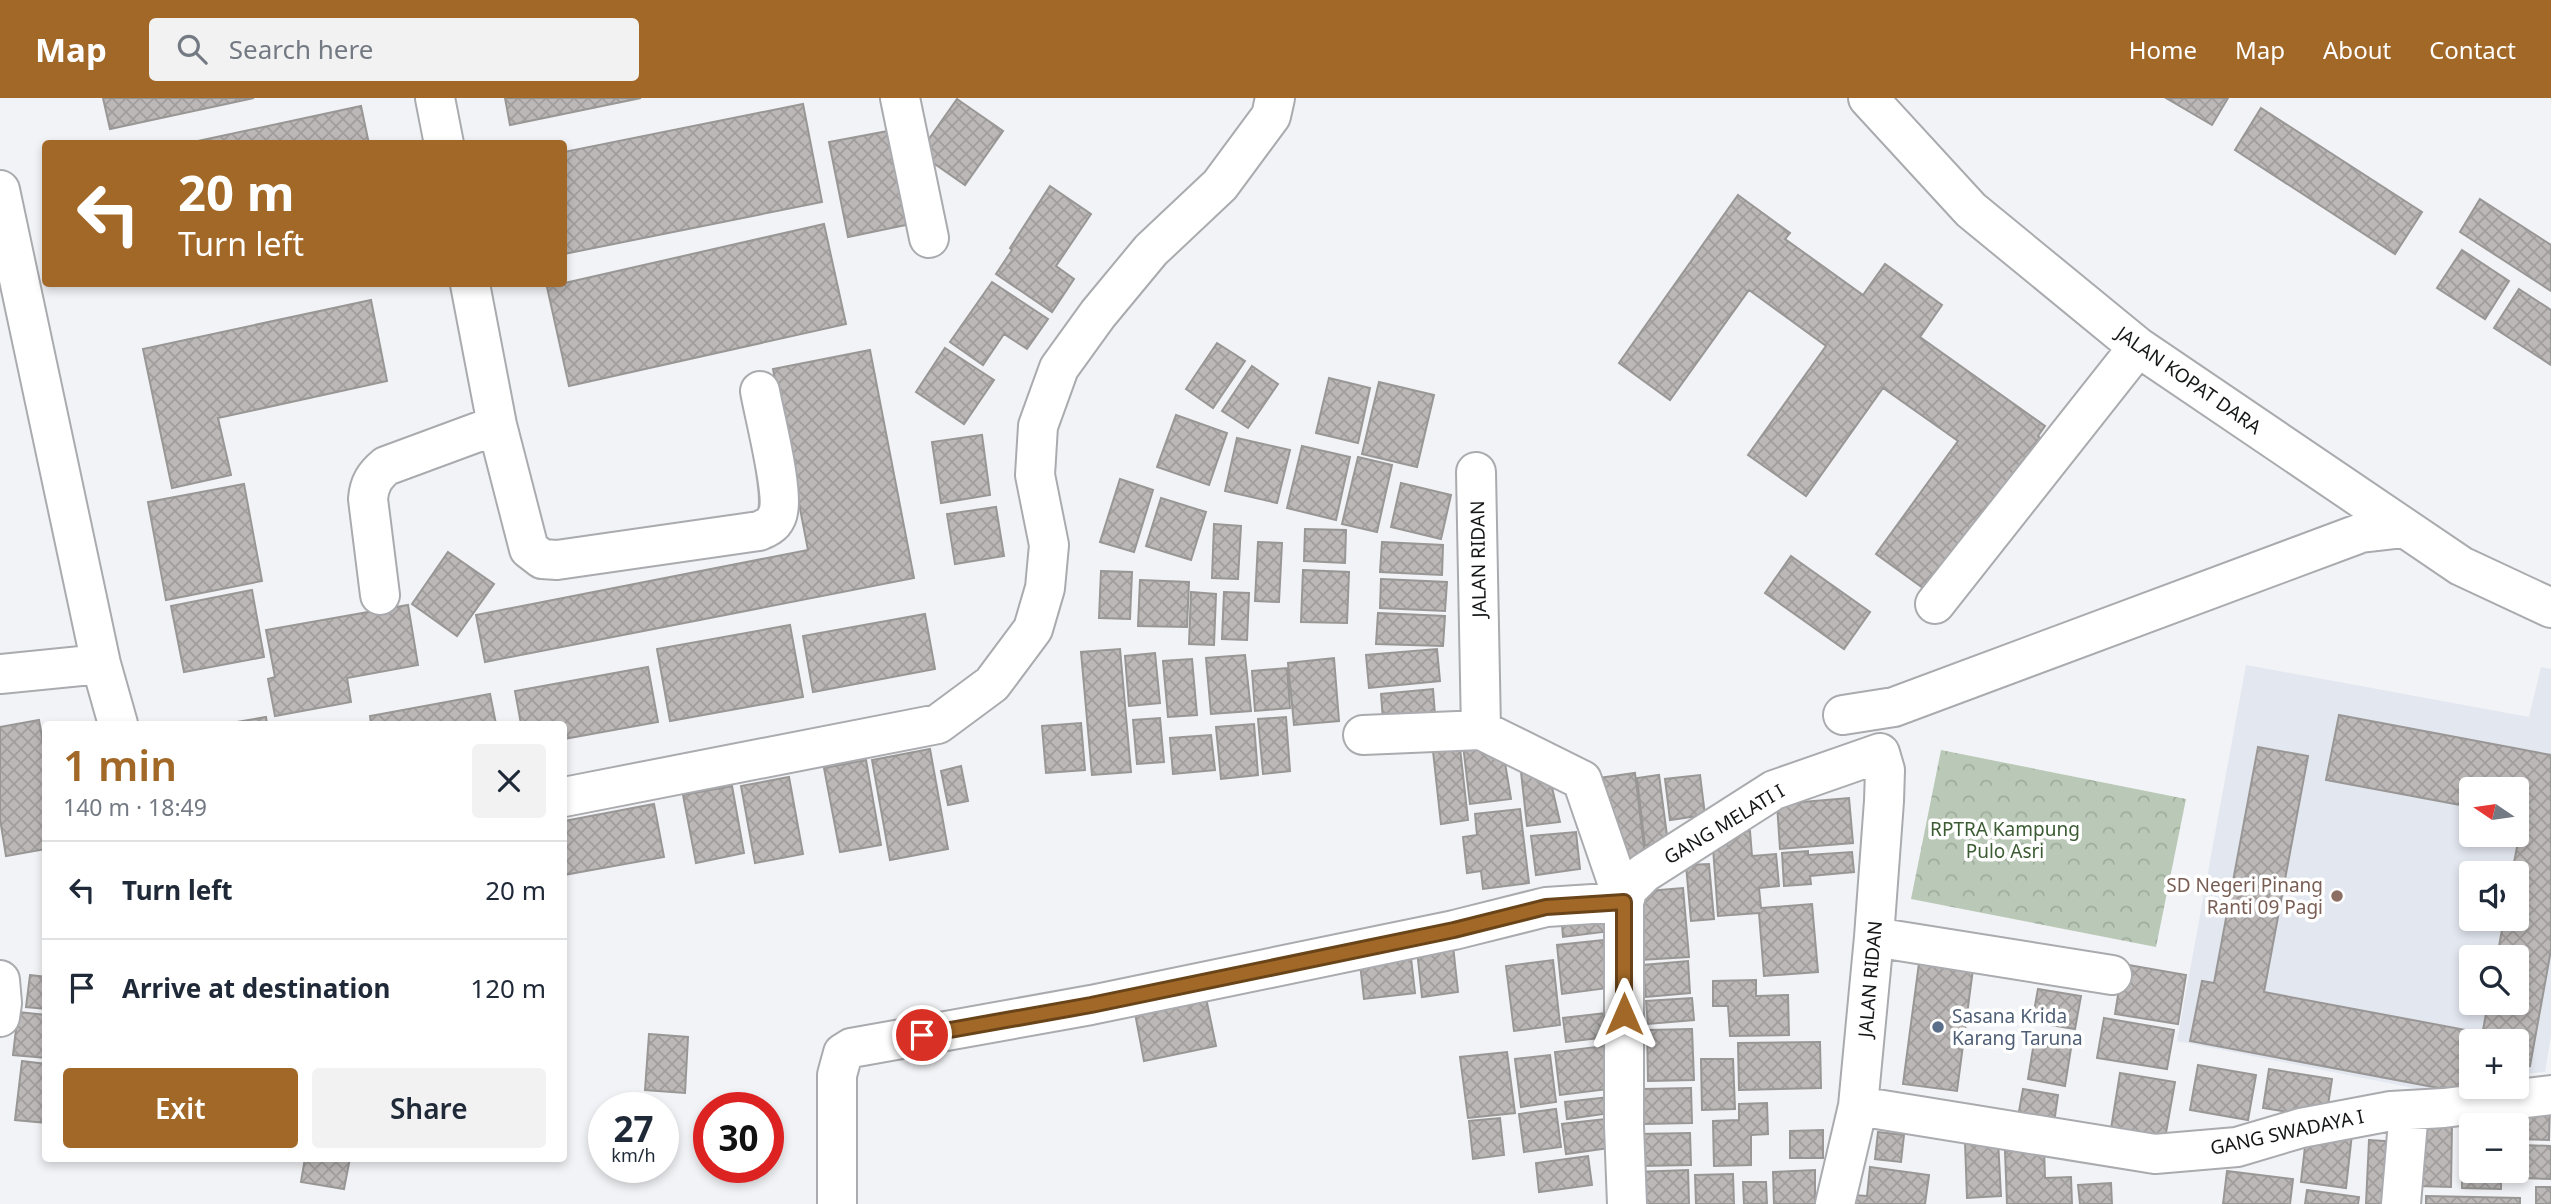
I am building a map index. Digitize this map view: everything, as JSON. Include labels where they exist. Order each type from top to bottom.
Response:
[{"type":"street","points":[[435,98],[443,140]]},
{"type":"street","points":[[900,98],[929,238]]},
{"type":"street","points":[[567,796],[938,724],[992,684],[1033,629],[1045,588],[1048,545],[1035,475],[1038,426],[1059,368],[1098,314],[1151,250],[1220,185],[1271,117],[1275,98]]},
{"type":"street","name":"JALAN KOPAT DARA","points":[[1868,98],[1972,211],[2137,346],[2461,566],[2551,608]]},
{"type":"street","points":[[0,190],[101,664],[117,721]]},
{"type":"street","points":[[471,287],[497,425],[529,549],[542,559],[550,561],[759,531],[769,526],[777,517],[779,494],[760,391]]},
{"type":"street","points":[[1935,604],[2137,346]]},
{"type":"street","points":[[380,595],[368,499],[369,487],[378,472],[386,466],[497,425]]},
{"type":"street","name":"JALAN RIDAN","points":[[1476,472],[1481,730]]},
{"type":"street","points":[[1843,715],[1894,708],[2361,533],[2404,528]]},
{"type":"street","points":[[0,674],[101,664]]},
{"type":"street","points":[[1363,735],[1481,730],[1582,780],[1624,902],[1627,1204]]},
{"type":"street","name":"JALAN RIDAN","points":[[1835,1204],[1858,1106],[1874,937],[1885,770],[1880,753]]},
{"type":"street","name":"GANG MELATI I","points":[[1624,902],[1628,889],[1644,873],[1774,790],[1880,753]]},
{"type":"street","points":[[838,1204],[837,1074],[843,1053],[851,1048],[1091,1005],[1454,930],[1546,907],[1624,902]]},
{"type":"street","points":[[1874,937],[2112,975]]},
{"type":"street","name":"GANG SWADAYA I","points":[[1858,1106],[2155,1154],[2237,1147],[2301,1128],[2391,1111],[2551,1095]]},
{"type":"street","points":[[2401,1204],[2409,1110]]},
{"type":"shaded area","name":"SD Negeri Pinang Ranti 09 Pagi","points":[[2246,665],[2529,717],[2541,667],[2551,669],[2551,1035],[2545,1072],[2529,1073],[2529,1029],[2459,1029],[2459,1097],[2177,1041]]},
{"type":"green space","name":"RPTRA Kampung Pulo Asri","points":[[1941,750],[2186,799],[2156,947],[1911,899]]},
{"type":"building","points":[[103,98],[254,98],[110,129]]},
{"type":"building","points":[[505,98],[641,98],[510,125]]},
{"type":"building","points":[[2166,98],[2228,98],[2212,125]]},
{"type":"building","points":[[957,99],[1003,131],[965,185],[919,153]]},
{"type":"building","points":[[803,104],[822,202],[567,253],[567,151]]},
{"type":"building","points":[[361,106],[368,140],[203,140]]},
{"type":"building","points":[[2261,108],[2422,212],[2395,254],[2235,150]]},
{"type":"building","points":[[888,131],[906,225],[848,237],[829,142]]},
{"type":"building","points":[[1050,186],[1091,214],[1056,266],[1074,279],[1052,312],[996,274]]},
{"type":"building","points":[[1738,195],[1790,233],[1785,239],[1863,295],[1885,264],[1942,305],[1920,337],[2045,426],[2038,436],[2040,438],[1930,593],[1876,554],[1958,441],[1883,388],[1806,496],[1748,455],[1826,346],[1749,290],[1670,400],[1619,363]]},
{"type":"building","points":[[2480,199],[2551,245],[2551,291],[2460,232]]},
{"type":"building","points":[[824,224],[846,324],[569,386],[547,287],[567,287],[567,282]]},
{"type":"building","points":[[2462,250],[2509,281],[2485,319],[2437,288]]},
{"type":"building","points":[[992,282],[1048,319],[1027,349],[1004,334],[983,365],[950,342]]},
{"type":"building","points":[[2519,289],[2551,310],[2551,365],[2494,328]]},
{"type":"building","points":[[371,300],[387,381],[218,418],[231,475],[172,488],[143,349]]},
{"type":"building","points":[[1217,343],[1245,361],[1213,408],[1186,389]]},
{"type":"building","points":[[945,348],[994,380],[964,424],[916,392]]},
{"type":"building","points":[[870,350],[914,578],[485,662],[476,615],[808,550],[773,369]]},
{"type":"building","points":[[1252,366],[1278,384],[1248,428],[1222,411]]},
{"type":"building","points":[[1329,378],[1370,388],[1358,443],[1316,433]]},
{"type":"building","points":[[1379,382],[1434,395],[1417,467],[1362,454]]},
{"type":"building","points":[[1176,415],[1227,433],[1209,485],[1157,467]]},
{"type":"building","points":[[982,435],[990,495],[941,503],[932,442]]},
{"type":"building","points":[[1237,438],[1290,450],[1277,503],[1225,491]]},
{"type":"building","points":[[1302,446],[1350,457],[1336,520],[1287,508]]},
{"type":"building","points":[[1358,457],[1392,465],[1377,532],[1342,524]]},
{"type":"building","points":[[1120,479],[1153,490],[1134,552],[1100,542]]},
{"type":"building","points":[[1401,483],[1451,495],[1441,539],[1391,527]]},
{"type":"building","points":[[244,484],[262,581],[166,600],[148,502]]},
{"type":"building","points":[[1161,498],[1206,512],[1191,560],[1146,546]]},
{"type":"building","points":[[996,507],[1004,556],[955,564],[947,514]]},
{"type":"building","points":[[1214,524],[1241,526],[1238,579],[1212,578]]},
{"type":"building","points":[[1305,529],[1346,530],[1345,563],[1304,561]]},
{"type":"building","points":[[1258,542],[1282,543],[1279,602],[1255,601]]},
{"type":"building","points":[[1382,542],[1443,545],[1442,575],[1380,572]]},
{"type":"building","points":[[448,552],[494,584],[457,636],[412,604]]},
{"type":"building","points":[[1791,556],[1870,612],[1844,649],[1765,593]]},
{"type":"building","points":[[1303,570],[1349,572],[1347,623],[1301,622]]},
{"type":"building","points":[[1101,571],[1132,572],[1130,619],[1099,618]]},
{"type":"building","points":[[1381,579],[1447,582],[1445,611],[1380,608]]},
{"type":"building","points":[[1140,580],[1189,582],[1187,627],[1138,626]]},
{"type":"building","points":[[252,590],[264,657],[184,672],[171,606]]},
{"type":"building","points":[[1191,592],[1216,594],[1214,645],[1189,644]]},
{"type":"building","points":[[1224,592],[1249,593],[1247,640],[1222,639]]},
{"type":"building","points":[[408,605],[418,665],[347,678],[351,702],[275,716],[268,679],[275,677],[266,630]]},
{"type":"building","points":[[1378,613],[1445,616],[1443,646],[1376,644]]},
{"type":"building","points":[[925,614],[935,669],[813,692],[803,636]]},
{"type":"building","points":[[790,625],[803,697],[670,721],[657,649]]},
{"type":"building","points":[[1120,649],[1131,772],[1092,775],[1081,652]]},
{"type":"building","points":[[1437,649],[1440,681],[1369,688],[1366,655]]},
{"type":"building","points":[[1155,653],[1160,703],[1129,706],[1125,656]]},
{"type":"building","points":[[1245,655],[1251,711],[1211,714],[1206,658]]},
{"type":"building","points":[[1334,658],[1339,721],[1294,725],[1288,663]]},
{"type":"building","points":[[1192,659],[1197,715],[1168,717],[1163,661]]},
{"type":"building","points":[[648,667],[658,722],[567,738],[567,721],[520,721],[515,691]]},
{"type":"building","points":[[1287,668],[1290,708],[1255,711],[1252,671]]},
{"type":"building","points":[[1433,689],[1435,715],[1383,720],[1381,694]]},
{"type":"building","points":[[490,694],[495,721],[371,721],[370,716]]},
{"type":"building","points":[[2339,715],[2551,755],[2551,950],[2530,1066],[2529,1029],[2483,1029],[2486,1015],[2529,1015],[2529,945],[2499,945],[2502,931],[2529,931],[2529,861],[2514,861],[2517,847],[2529,847],[2529,777],[2459,777],[2459,805],[2326,780]]},
{"type":"building","points":[[266,717],[267,721],[243,721]]},
{"type":"building","points":[[1286,717],[1290,771],[1263,774],[1258,719]]},
{"type":"building","points":[[1160,718],[1164,762],[1137,764],[1133,720]]},
{"type":"building","points":[[39,720],[42,737],[42,850],[6,856],[0,819],[0,727]]},
{"type":"building","points":[[1081,723],[1085,770],[1046,773],[1042,726]]},
{"type":"building","points":[[1254,724],[1258,775],[1221,779],[1216,727]]},
{"type":"building","points":[[1211,735],[1215,770],[1173,774],[1170,738]]},
{"type":"building","points":[[1459,739],[1468,820],[1441,824],[1432,742]]},
{"type":"building","points":[[1463,745],[1502,745],[1511,799],[1470,804]]},
{"type":"building","points":[[2258,747],[2308,756],[2264,992],[2460,1029],[2459,1092],[2190,1041],[2202,981],[2214,983]]},
{"type":"building","points":[[930,749],[948,849],[890,860],[872,760]]},
{"type":"building","points":[[866,760],[881,845],[840,852],[824,768]]},
{"type":"building","points":[[1520,763],[1548,770],[1560,822],[1527,826]]},
{"type":"building","points":[[961,766],[968,801],[948,805],[941,771]]},
{"type":"building","points":[[1635,773],[1646,864],[1617,865],[1584,780]]},
{"type":"building","points":[[1659,775],[1668,843],[1645,846],[1637,778]]},
{"type":"building","points":[[1700,775],[1705,815],[1670,820],[1665,779]]},
{"type":"building","points":[[789,777],[803,854],[755,863],[741,786]]},
{"type":"building","points":[[732,786],[744,853],[696,863],[683,795]]},
{"type":"building","points":[[1849,798],[1853,843],[1780,849],[1777,804]]},
{"type":"building","points":[[654,804],[664,857],[567,874],[567,820]]},
{"type":"building","points":[[1520,809],[1529,883],[1483,889],[1481,871],[1467,873],[1463,837],[1477,835],[1475,814]]},
{"type":"building","points":[[1750,831],[1752,856],[1776,854],[1779,886],[1759,888],[1761,908],[1812,904],[1818,972],[1764,976],[1759,913],[1718,916],[1712,834]]},
{"type":"building","points":[[1576,832],[1580,869],[1536,875],[1531,836]]},
{"type":"building","points":[[1808,851],[1808,855],[1852,852],[1854,872],[1810,876],[1811,884],[1784,886],[1782,853]]},
{"type":"building","points":[[1709,864],[1714,919],[1691,921],[1686,865]]},
{"type":"building","points":[[1683,888],[1689,957],[1641,960],[1636,892]]},
{"type":"building","points":[[1616,907],[1619,930],[1563,937],[1561,913]]},
{"type":"building","points":[[1452,936],[1458,992],[1422,997],[1416,941]]},
{"type":"building","points":[[1603,940],[1608,988],[1562,994],[1557,945]]},
{"type":"building","points":[[1410,949],[1415,993],[1364,999],[1359,955]]},
{"type":"building","points":[[1553,960],[1560,1025],[1514,1031],[1506,966]]},
{"type":"building","points":[[1688,961],[1690,993],[1646,997],[1643,965]]},
{"type":"building","name":"Sasana Krida Karang Taruna","points":[[1919,963],[1973,969],[1957,1091],[1903,1084]]},
{"type":"building","points":[[2123,964],[2186,975],[2178,1024],[2115,1014]]},
{"type":"building","points":[[30,975],[42,976],[42,1009],[26,1007]]},
{"type":"building","points":[[1756,980],[1756,996],[1788,995],[1789,1035],[1730,1036],[1728,1006],[1713,1006],[1713,981]]},
{"type":"building","points":[[2038,989],[2081,996],[2075,1029],[2032,1022]]},
{"type":"building","points":[[1205,993],[1216,1046],[1144,1061],[1134,1008]]},
{"type":"building","points":[[1692,998],[1694,1020],[1648,1024],[1646,1001]]},
{"type":"building","points":[[18,1012],[42,1015],[42,1058],[13,1055]]},
{"type":"building","points":[[1614,1012],[1616,1036],[1566,1042],[1563,1018]]},
{"type":"building","points":[[2104,1018],[2174,1030],[2167,1069],[2097,1058]]},
{"type":"building","points":[[1692,1029],[1694,1080],[1648,1081],[1647,1030]]},
{"type":"building","points":[[649,1034],[688,1037],[685,1093],[645,1090]]},
{"type":"building","points":[[2035,1036],[2072,1042],[2065,1086],[2028,1079]]},
{"type":"building","points":[[1820,1042],[1821,1088],[1739,1090],[1738,1043]]},
{"type":"building","points":[[1612,1045],[1617,1088],[1560,1095],[1555,1052]]},
{"type":"building","points":[[1507,1052],[1515,1113],[1468,1118],[1460,1057]]},
{"type":"building","points":[[1550,1055],[1556,1102],[1521,1107],[1515,1059]]},
{"type":"building","points":[[1701,1059],[1733,1059],[1735,1109],[1702,1110]]},
{"type":"building","points":[[22,1061],[42,1064],[42,1123],[15,1120]]},
{"type":"building","points":[[2198,1065],[2256,1075],[2248,1120],[2190,1110]]},
{"type":"building","points":[[2269,1069],[2332,1079],[2326,1118],[2263,1108]]},
{"type":"building","points":[[2120,1073],[2175,1082],[2164,1144],[2110,1135]]},
{"type":"building","points":[[1691,1088],[1692,1123],[1644,1124],[1644,1089]]},
{"type":"building","points":[[2023,1089],[2058,1095],[2054,1123],[2018,1117]]},
{"type":"building","points":[[1609,1097],[1611,1113],[1567,1119],[1565,1102]]},
{"type":"building","points":[[1767,1103],[1768,1134],[1751,1135],[1751,1165],[1714,1166],[1713,1121],[1739,1120],[1739,1104]]},
{"type":"building","points":[[2550,1104],[2549,1140],[2529,1139],[2529,1113],[2519,1113],[2519,1105]]},
{"type":"building","points":[[1556,1109],[1561,1147],[1524,1152],[1519,1114]]},
{"type":"building","points":[[1500,1118],[1504,1155],[1473,1159],[1469,1121]]},
{"type":"building","points":[[1614,1118],[1617,1147],[1566,1154],[1562,1124]]},
{"type":"building","points":[[2418,1123],[2452,1123],[2451,1187],[2418,1186]]},
{"type":"building","points":[[2307,1129],[2352,1134],[2346,1188],[2301,1182]]},
{"type":"building","points":[[1823,1130],[1823,1158],[1790,1158],[1790,1131]]},
{"type":"building","points":[[1878,1132],[1904,1135],[1901,1162],[1875,1159]]},
{"type":"building","points":[[1690,1133],[1691,1165],[1640,1166],[1639,1134]]},
{"type":"building","points":[[1998,1140],[2001,1196],[1967,1198],[1965,1142]]},
{"type":"building","points":[[2369,1140],[2399,1142],[2396,1204],[2366,1204]]},
{"type":"building","points":[[2529,1145],[2551,1146],[2551,1179],[2529,1178]]},
{"type":"building","points":[[2044,1149],[2045,1178],[2071,1177],[2072,1204],[2007,1204],[2005,1151]]},
{"type":"building","points":[[1588,1156],[1592,1185],[1539,1192],[1536,1163]]},
{"type":"building","points":[[304,1162],[349,1162],[344,1189],[301,1182]]},
{"type":"building","points":[[1870,1167],[1929,1175],[1925,1204],[1853,1204],[1854,1195],[1867,1196]]},
{"type":"building","points":[[1688,1170],[1689,1204],[1636,1204],[1635,1172]]},
{"type":"building","points":[[1815,1170],[1815,1204],[1774,1204],[1773,1172]]},
{"type":"building","points":[[2227,1171],[2293,1179],[2290,1204],[2223,1204]]},
{"type":"building","points":[[1733,1174],[1734,1204],[1696,1204],[1695,1175]]},
{"type":"building","points":[[1743,1182],[1766,1182],[1767,1204],[1744,1204]]},
{"type":"building","points":[[2111,1183],[2112,1204],[2080,1204],[2078,1185]]},
{"type":"building","points":[[2462,1183],[2501,1183],[2501,1189],[2462,1188]]},
{"type":"building","points":[[2536,1187],[2551,1187],[2551,1204],[2536,1204]]},
{"type":"building","points":[[2307,1190],[2359,1197],[2358,1204],[2305,1204]]},
{"type":"building","points":[[2426,1196],[2520,1198],[2520,1204],[2426,1204]]},
{"type":"place","name":"SD Negeri Pinang Ranti 09 Pagi","points":[[2337,896]]},
{"type":"place","name":"Sasana Krida Karang Taruna","points":[[1938,1027]]},
{"type":"route","points":[[922,1035],[1091,1005],[1454,930],[1546,907],[1624,902],[1624,1014]]}]
